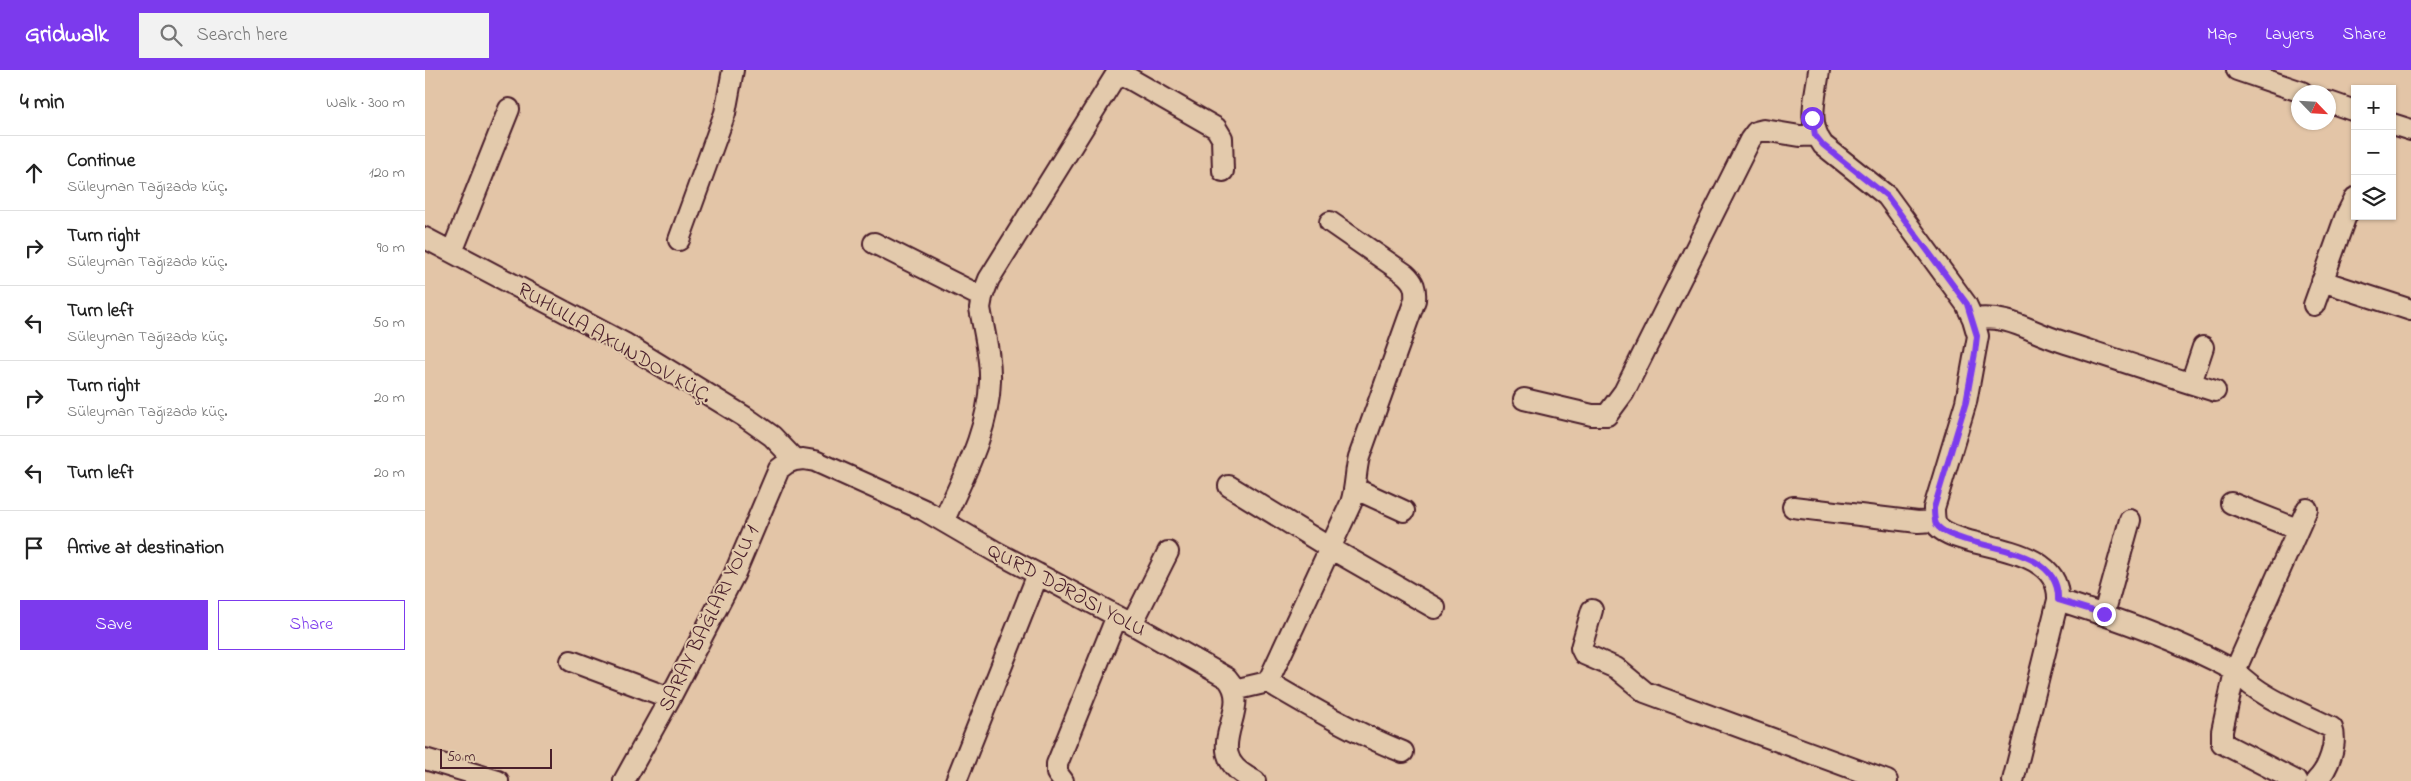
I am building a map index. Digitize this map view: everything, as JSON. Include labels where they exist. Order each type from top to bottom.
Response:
[{"type":"street","points":[[679,240],[725,113],[733,70]]},
{"type":"street","points":[[1819,70],[1812,118],[1815,135],[1823,145],[1887,196],[1967,304],[1973,319],[1977,336],[1966,402],[1934,508],[1935,522],[1941,529],[1958,538],[2023,556],[2043,566],[2053,575],[2059,586],[2058,600],[2012,781]]},
{"type":"street","points":[[2237,70],[2291,88]]},
{"type":"street","points":[[944,520],[971,458],[990,393],[991,378],[980,308],[982,297],[989,279],[1118,71],[1216,128],[1222,138],[1223,170]]},
{"type":"street","points":[[2336,104],[2351,110]]},
{"type":"street","points":[[452,252],[509,109]]},
{"type":"street","points":[[1524,399],[1592,415],[1607,415],[1624,392],[1750,140],[1756,132],[1764,130],[1800,136],[1815,135]]},
{"type":"street","points":[[2314,305],[2351,206]]},
{"type":"street","points":[[1267,682],[1355,489],[1359,457],[1415,300],[1416,290],[1413,281],[1330,222]]},
{"type":"street","name":"RUHULLA AXUNDOV KÜÇ.","points":[[425,238],[609,335],[745,417],[773,436],[795,460]]},
{"type":"street","points":[[874,243],[982,297]]},
{"type":"street","points":[[2322,281],[2411,310]]},
{"type":"street","points":[[1973,319],[1992,317],[2007,320],[2057,340],[2215,391]]},
{"type":"street","points":[[2191,383],[2203,347]]},
{"type":"street","name":"QURD DƏRƏSI YOLU","points":[[795,460],[803,459],[829,467],[944,520],[996,552],[1124,620],[1227,678],[1234,690]]},
{"type":"street","points":[[624,781],[734,575],[779,470],[787,463],[795,460]]},
{"type":"street","points":[[1229,486],[1329,548],[1435,608]]},
{"type":"street","points":[[1355,489],[1404,511]]},
{"type":"street","points":[[2231,503],[2297,529]]},
{"type":"street","points":[[1793,507],[1918,522],[1935,522]]},
{"type":"street","points":[[2296,781],[2222,743],[2222,732],[2235,671],[2307,509]]},
{"type":"street","points":[[2104,614],[2130,520]]},
{"type":"street","points":[[1063,781],[1057,773],[1057,764],[1124,620],[1168,552]]},
{"type":"street","points":[[956,781],[1038,574]]},
{"type":"street","points":[[2058,600],[2104,614],[2188,647],[2235,671],[2246,683],[2262,694],[2332,728],[2335,736],[2335,746],[2316,781]]},
{"type":"street","points":[[1592,610],[1581,648],[1584,654],[1616,668],[1645,692],[1662,700],[1887,781]]},
{"type":"street","points":[[571,661],[670,698]]},
{"type":"street","points":[[1255,781],[1233,767],[1228,758],[1226,747],[1235,703],[1234,690],[1267,682],[1343,726],[1403,752]]},
{"type":"street","points":[[425,759],[498,781]]},
{"type":"route","points":[[1812,118],[1815,135],[1823,145],[1887,196],[1967,304],[1973,319],[1977,336],[1966,402],[1934,508],[1935,522],[1941,529],[1958,538],[2023,556],[2043,566],[2053,575],[2059,586],[2058,600],[2104,614]]}]
